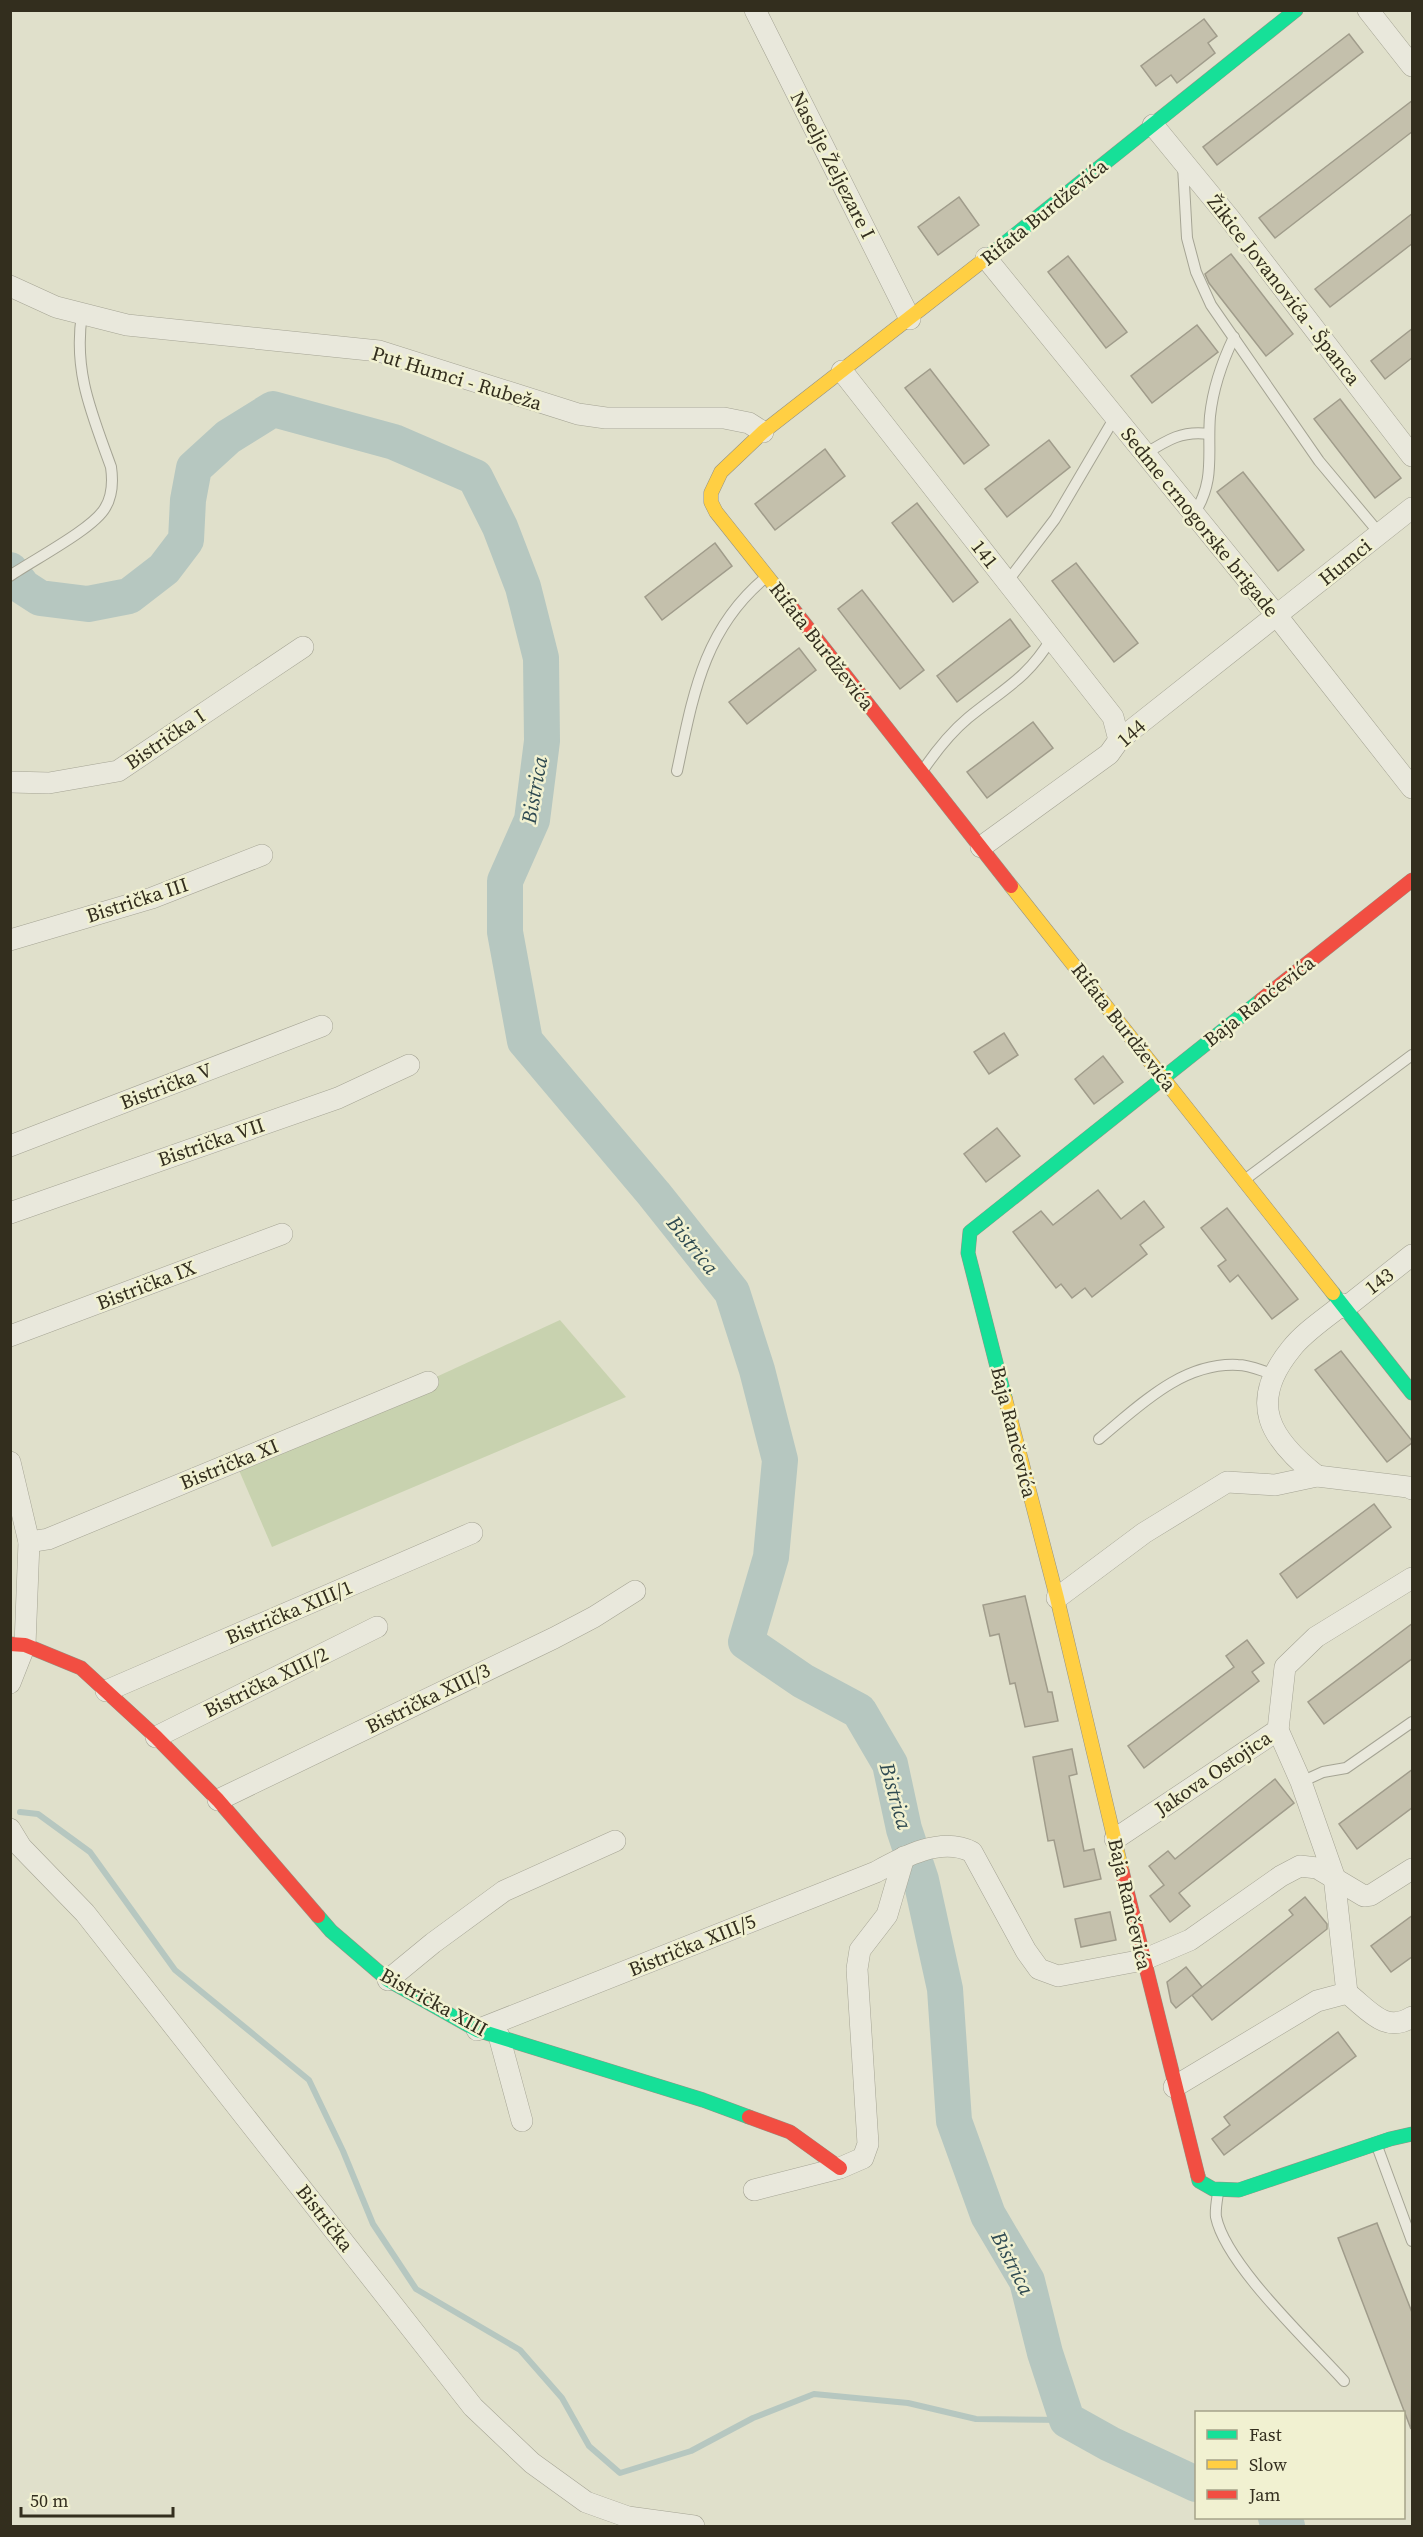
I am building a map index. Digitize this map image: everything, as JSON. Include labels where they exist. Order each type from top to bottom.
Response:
[{"type":"street","name":"Naselje Željezare I","points":[[755,10],[910,319]]},
{"type":"street","name":"Rifata Burdževića","points":[[1296,10],[910,319],[763,432],[721,472],[711,493],[711,502],[716,512],[1413,1393]]},
{"type":"street","points":[[1368,10],[1413,66]]},
{"type":"street","name":"Žikice Jovanovića - Španca","points":[[1153,125],[1413,456]]},
{"type":"street","name":"Sedme crnogorske brigade","points":[[986,258],[1277,616],[1413,788]]},
{"type":"street","name":"Put Humci - Rubeža","points":[[10,286],[56,307],[127,325],[379,351],[578,414],[606,418],[724,418],[749,423],[763,432]]},
{"type":"street","name":"141","points":[[842,371],[1113,717],[1119,740]]},
{"type":"street","name":"Humci","points":[[1277,616],[1413,508]]},
{"type":"street","name":"144","points":[[981,847],[1109,754],[1119,740],[1277,616]]},
{"type":"street","name":"Bistrička I","points":[[10,782],[49,783],[118,771],[303,647]]},
{"type":"street","name":"Bistrička III","points":[[10,940],[152,897],[262,855]]},
{"type":"street","name":"Baja Rančevića","points":[[1218,2192],[1208,2189],[1199,2181],[1174,2087],[1057,1598],[968,1253],[970,1232],[1413,880]]},
{"type":"street","name":"Bistrička V","points":[[10,1146],[322,1026]]},
{"type":"street","name":"Bistrička VII","points":[[10,1213],[338,1098],[409,1065]]},
{"type":"street","name":"Bistrička IX","points":[[10,1336],[282,1234]]},
{"type":"street","name":"143","points":[[1273,1374],[1292,1348],[1413,1255]]},
{"type":"street","points":[[1273,1374],[1268,1398],[1269,1420],[1280,1441],[1296,1460],[1317,1476]]},
{"type":"street","name":"Bistrička XI","points":[[20,1538],[48,1539],[428,1382]]},
{"type":"street","points":[[10,1462],[20,1538],[18,1644],[10,1683]]},
{"type":"street","points":[[1057,1598],[1144,1533],[1227,1482],[1275,1485],[1317,1476],[1408,1487],[1413,1490]]},
{"type":"street","name":"Bistrička XIII/1","points":[[106,1691],[472,1533]]},
{"type":"street","name":"Jakova Ostojica","points":[[1115,1839],[1278,1730],[1285,1667],[1316,1637],[1413,1578]]},
{"type":"street","name":"Bistrička XIII/3","points":[[218,1800],[554,1638],[594,1617],[635,1591]]},
{"type":"street","name":"Bistrička XIII/2","points":[[156,1737],[377,1627]]},
{"type":"street","name":"Bistrička XIII","points":[[18,1644],[81,1668],[156,1737],[218,1800],[330,1930],[388,1980],[477,2030],[703,2100],[790,2132],[840,2168]]},
{"type":"street","points":[[1278,1730],[1301,1782],[1334,1876],[1347,1993],[1384,2022],[1403,2023],[1413,2017]]},
{"type":"street","points":[[388,1980],[433,1943],[504,1891],[615,1841]]},
{"type":"street","name":"Bistrička","points":[[14,1844],[85,1913],[473,2407],[532,2463],[586,2502],[628,2517],[694,2526]]},
{"type":"street","name":"Bistrička XIII/5","points":[[477,2030],[876,1872],[904,1857],[935,1847],[960,1848],[972,1852],[1026,1951],[1039,1969],[1058,1976],[1143,1960]]},
{"type":"street","points":[[754,2190],[840,2168],[863,2158],[868,2144],[857,1969],[860,1950],[887,1915],[904,1857]]},
{"type":"street","points":[[1143,1960],[1190,1940],[1281,1876],[1300,1866],[1317,1868],[1334,1876],[1356,1893],[1364,1896],[1371,1895],[1413,1869]]},
{"type":"street","points":[[1174,2087],[1317,2001],[1347,1993]]},
{"type":"street","points":[[499,2036],[522,2121]]},
{"type":"street","points":[[1218,2192],[1239,2190],[1376,2143],[1413,2134]]},
{"type":"lane","points":[[1183,161],[1187,238],[1202,288],[1319,461],[1380,534]]},
{"type":"lane","points":[[10,576],[92,522],[106,507],[112,488],[111,467],[84,389],[80,369],[78,349],[82,314]]},
{"type":"lane","points":[[1194,513],[1203,498],[1209,480],[1209,434],[1213,397],[1218,376],[1234,337]]},
{"type":"lane","points":[[1007,582],[1055,519],[1115,417]]},
{"type":"lane","points":[[1145,454],[1176,436],[1197,432],[1209,434]]},
{"type":"lane","points":[[677,771],[693,696],[706,656],[730,614],[767,576]]},
{"type":"lane","points":[[922,771],[937,750],[966,720],[1018,681],[1032,667],[1051,639]]},
{"type":"lane","points":[[1245,1180],[1413,1055]]},
{"type":"lane","points":[[1099,1439],[1174,1380],[1192,1372],[1211,1367],[1240,1365],[1273,1374]]},
{"type":"lane","points":[[1301,1782],[1323,1772],[1346,1768],[1413,1722]]},
{"type":"lane","points":[[1376,2143],[1413,2241]]},
{"type":"lane","points":[[1218,2192],[1215,2215],[1226,2242],[1252,2281],[1344,2381]]},
{"type":"green space","points":[[560,1320],[626,1397],[272,1547],[238,1468]]},
{"type":"building","points":[[1204,19],[1217,36],[1208,43],[1215,53],[1177,83],[1171,75],[1156,86],[1141,66]]},
{"type":"building","points":[[1349,34],[1363,52],[1217,165],[1203,147]]},
{"type":"building","points":[[1413,100],[1413,131],[1275,238],[1259,218]]},
{"type":"building","points":[[959,197],[979,225],[938,255],[918,227]]},
{"type":"building","points":[[1413,213],[1413,243],[1330,307],[1315,289]]},
{"type":"building","points":[[1231,254],[1293,334],[1266,356],[1209,283],[1205,274]]},
{"type":"building","points":[[1068,256],[1127,332],[1106,348],[1048,272]]},
{"type":"building","points":[[1197,325],[1218,352],[1152,403],[1131,376]]},
{"type":"building","points":[[1413,328],[1413,357],[1385,379],[1371,361]]},
{"type":"building","points":[[930,369],[989,445],[964,464],[905,388]]},
{"type":"building","points":[[1340,399],[1401,478],[1375,498],[1314,419]]},
{"type":"building","points":[[1049,440],[1070,467],[1007,517],[985,489]]},
{"type":"building","points":[[825,449],[845,476],[775,530],[755,504]]},
{"type":"building","points":[[1243,472],[1304,550],[1278,571],[1217,492]]},
{"type":"building","points":[[917,503],[978,582],[953,602],[892,523]]},
{"type":"building","points":[[715,543],[732,566],[662,620],[645,597]]},
{"type":"building","points":[[1076,563],[1138,643],[1114,662],[1052,581]]},
{"type":"building","points":[[862,590],[924,670],[900,689],[838,609]]},
{"type":"building","points":[[1010,619],[1030,646],[957,702],[937,676]]},
{"type":"building","points":[[799,648],[816,670],[747,724],[729,702]]},
{"type":"building","points":[[1033,722],[1053,748],[987,798],[967,772]]},
{"type":"building","points":[[1004,1033],[1018,1055],[989,1074],[974,1052]]},
{"type":"building","points":[[1103,1056],[1123,1082],[1094,1104],[1075,1079]]},
{"type":"building","points":[[997,1128],[1020,1156],[986,1182],[964,1154]]},
{"type":"building","points":[[1098,1190],[1121,1219],[1144,1201],[1164,1227],[1140,1245],[1147,1254],[1092,1297],[1085,1288],[1072,1298],[1061,1284],[1056,1288],[1013,1232],[1041,1211],[1053,1225]]},
{"type":"building","points":[[1227,1208],[1298,1299],[1272,1319],[1238,1275],[1230,1282],[1218,1266],[1226,1260],[1201,1228]]},
{"type":"building","points":[[1341,1351],[1413,1442],[1387,1462],[1315,1370]]},
{"type":"building","points":[[1374,1504],[1391,1527],[1297,1598],[1280,1574]]},
{"type":"building","points":[[1025,1596],[1048,1692],[1052,1692],[1058,1721],[1025,1727],[1015,1683],[1010,1684],[999,1634],[990,1636],[983,1605]]},
{"type":"building","points":[[1413,1623],[1413,1658],[1324,1724],[1308,1702]]},
{"type":"building","points":[[1247,1640],[1264,1663],[1252,1672],[1259,1681],[1144,1768],[1128,1746],[1234,1667],[1226,1656]]},
{"type":"building","points":[[1072,1749],[1077,1774],[1069,1776],[1084,1851],[1094,1849],[1101,1879],[1064,1887],[1054,1840],[1048,1841],[1033,1757]]},
{"type":"building","points":[[1413,1769],[1413,1807],[1357,1849],[1339,1824]]},
{"type":"building","points":[[1275,1779],[1294,1803],[1179,1893],[1190,1906],[1170,1922],[1150,1896],[1164,1885],[1149,1866],[1168,1851],[1175,1859]]},
{"type":"building","points":[[1305,1897],[1327,1924],[1327,1929],[1212,2020],[1192,1995],[1293,1915],[1289,1910]]},
{"type":"building","points":[[1110,1912],[1116,1940],[1081,1947],[1075,1919]]},
{"type":"building","points":[[1413,1915],[1413,1956],[1391,1972],[1371,1946]]},
{"type":"building","points":[[1186,1967],[1202,1987],[1176,2008],[1171,2002],[1167,1982]]},
{"type":"building","points":[[1338,2032],[1356,2056],[1224,2155],[1212,2139],[1230,2125],[1224,2117]]},
{"type":"building","points":[[1377,2223],[1413,2315],[1411,2429],[1405,2411],[1338,2238]]},
{"type":"waterway","name":"Bistrica","points":[[10,570],[23,587],[40,598],[88,604],[129,596],[164,569],[186,540],[188,500],[194,468],[228,437],[273,409],[394,442],[475,477],[500,527],[523,587],[541,658],[542,741],[532,820],[505,881],[505,932],[525,1041],[654,1194],[732,1292],[757,1370],[780,1460],[771,1557],[746,1642],[803,1681],[859,1711],[890,1764],[904,1829],[921,1880],[945,1989],[954,2121],[988,2215],[1027,2281],[1045,2353],[1067,2420],[1110,2444],[1195,2484]]},
{"type":"waterway","points":[[20,1812],[38,1814],[90,1852],[175,1970],[309,2080],[343,2151],[373,2224],[416,2289],[520,2350],[562,2398],[589,2446],[620,2473],[691,2451],[753,2418],[814,2394],[908,2403],[976,2419],[1067,2420]]},
{"type":"waterway","name":"Bistrica","points":[[1277,2519],[1287,2526]]},
{"type":"traffic: fast","points":[[985,259],[1296,10]]},
{"type":"traffic: fast","points":[[1005,1398],[968,1253],[970,1232],[1261,1000]]},
{"type":"traffic: fast","points":[[1333,1293],[1412,1393]]},
{"type":"traffic: fast","points":[[318,1916],[331,1931],[388,1980],[477,2030],[703,2100],[749,2117]]},
{"type":"traffic: fast","points":[[1198,2176],[1199,2181],[1213,2189],[1239,2190],[1390,2139],[1412,2134]]},
{"type":"traffic: slow","points":[[782,595],[716,512],[711,502],[711,493],[721,472],[763,432],[985,259]]},
{"type":"traffic: slow","points":[[1011,886],[1333,1293]]},
{"type":"traffic: slow","points":[[1005,1398],[1057,1598],[1122,1871]]},
{"type":"traffic: jam","points":[[782,595],[1011,886]]},
{"type":"traffic: jam","points":[[1261,1000],[1412,880]]},
{"type":"traffic: jam","points":[[10,1644],[25,1645],[81,1668],[156,1737],[218,1800],[318,1916]]},
{"type":"traffic: jam","points":[[1122,1871],[1198,2176]]},
{"type":"traffic: jam","points":[[749,2117],[790,2132],[840,2168]]}]
